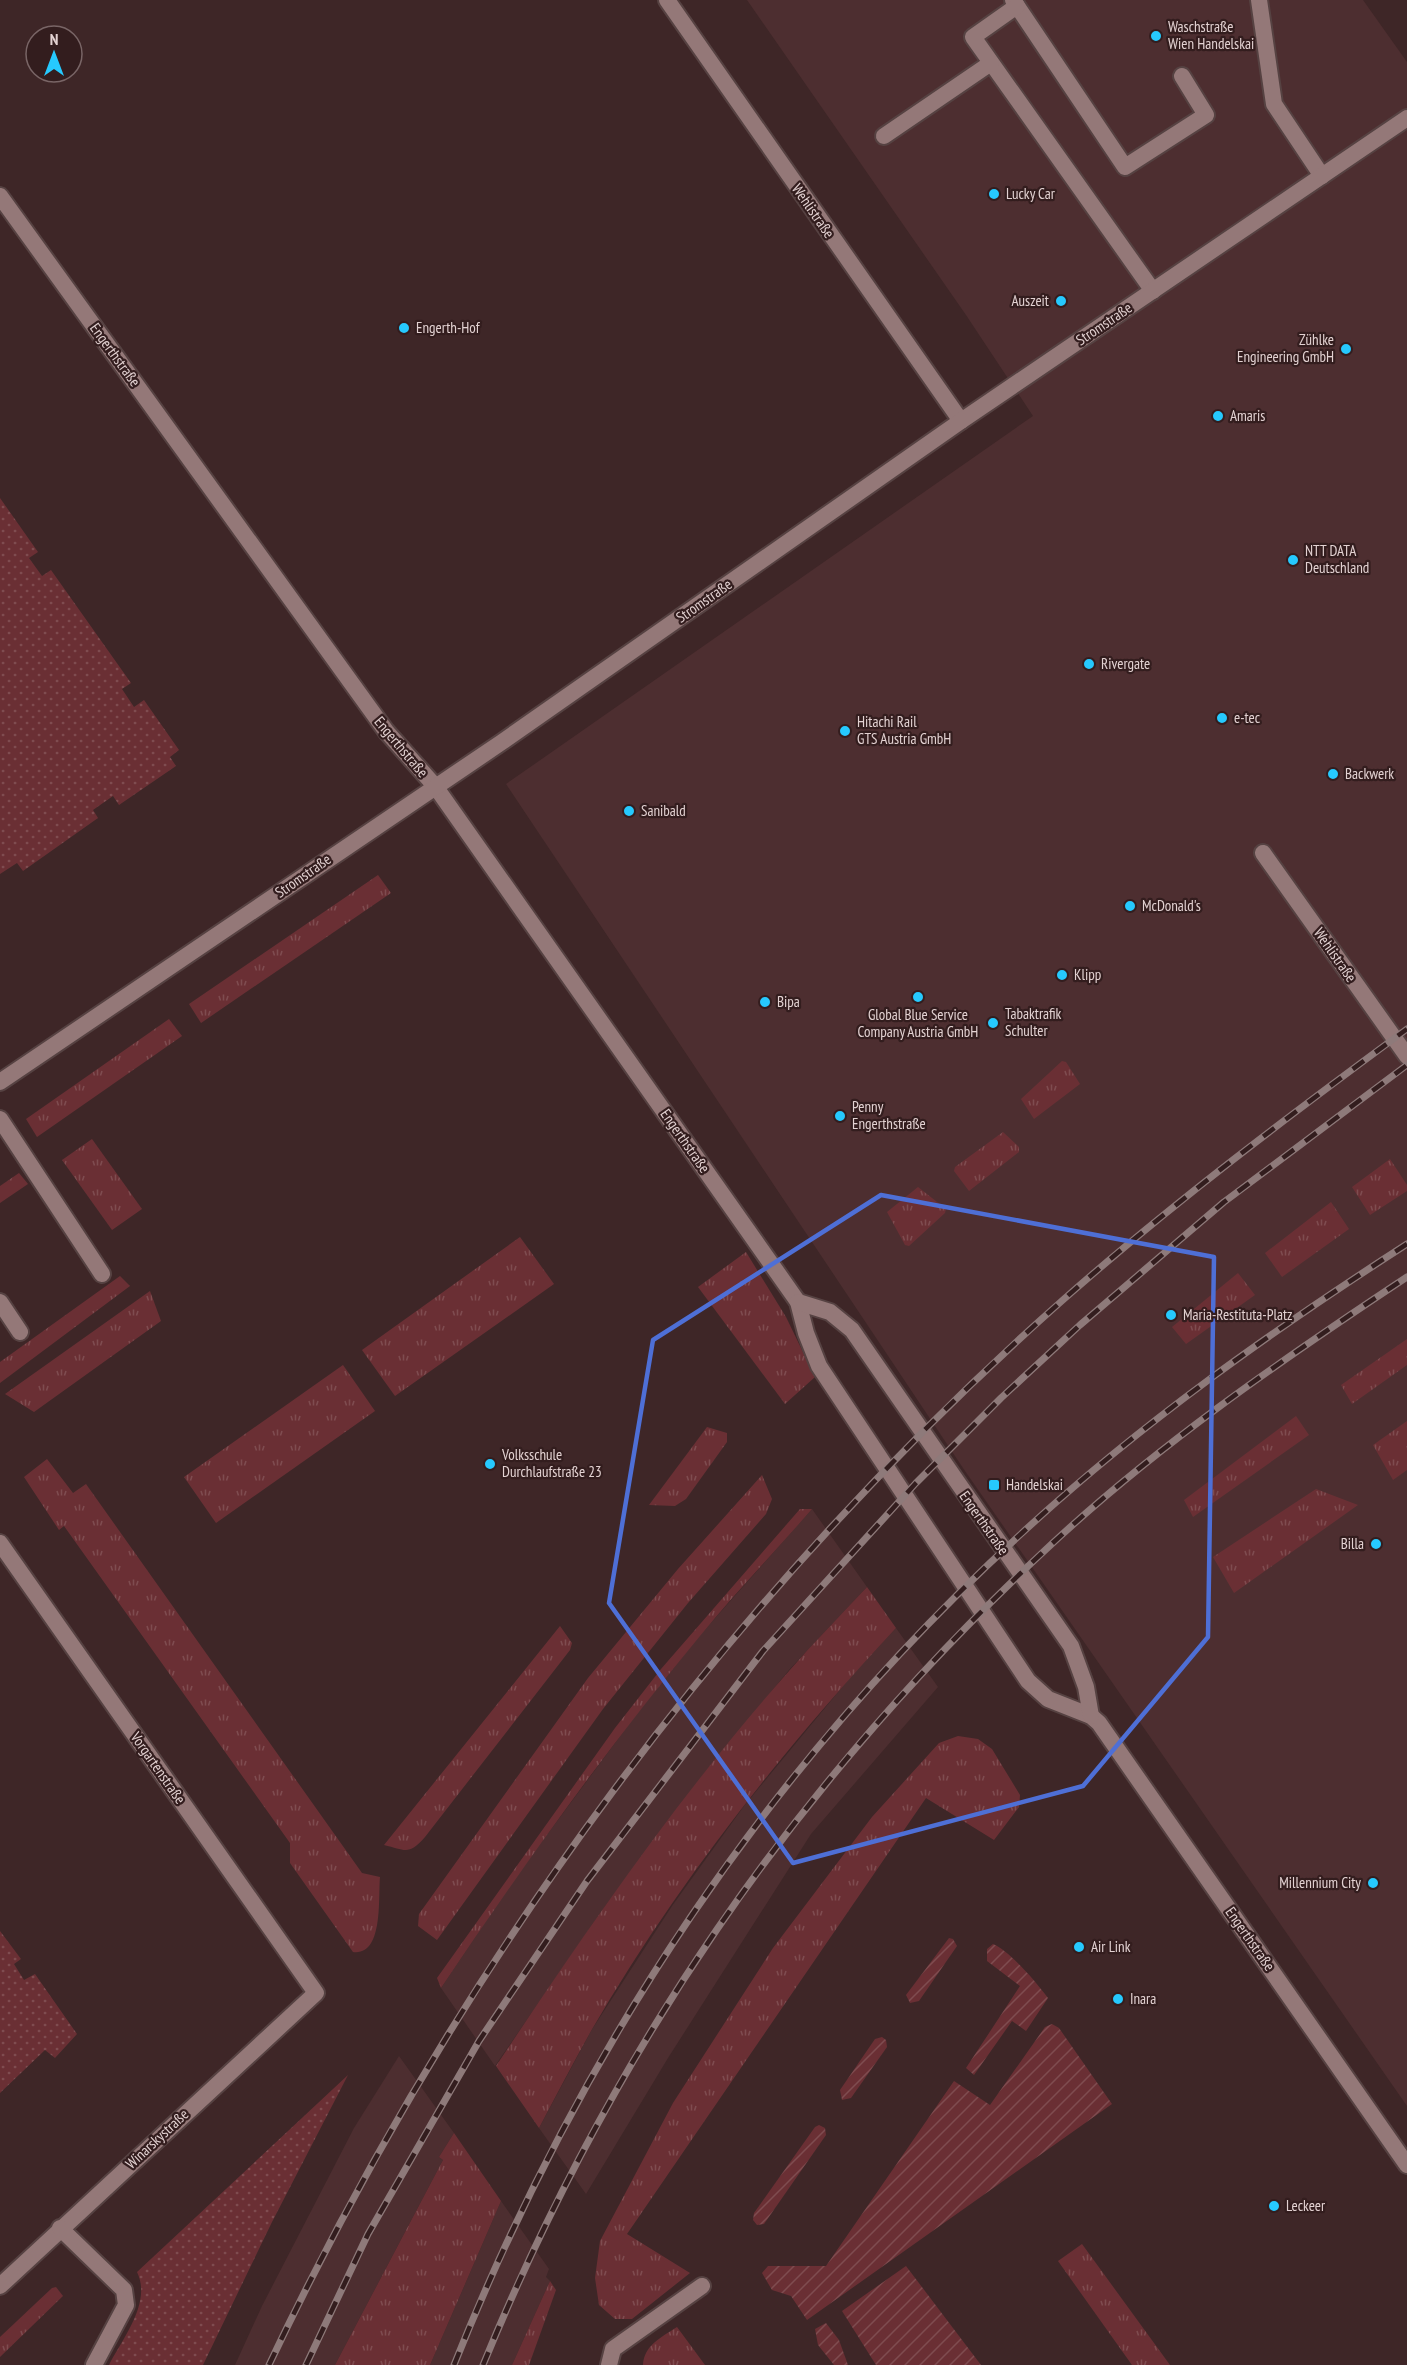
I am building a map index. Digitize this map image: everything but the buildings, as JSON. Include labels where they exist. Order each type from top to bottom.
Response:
[{"type":"street","name":"Wehlistraße","points":[[667,0],[961,421]]},
{"type":"street","points":[[1259,0],[1274,104],[1322,176]]},
{"type":"street","points":[[1153,291],[973,37],[1015,3],[1125,167],[1206,115],[1182,76]]},
{"type":"street","points":[[884,136],[991,63]]},
{"type":"street","name":"Stromstraße","points":[[0,1082],[502,742],[961,421],[1407,118]]},
{"type":"street","name":"Engerthstraße","points":[[0,196],[386,731],[435,786],[798,1302],[806,1334],[819,1366],[1028,1681],[1048,1699],[1091,1716],[1099,1723],[1407,2165]]},
{"type":"street","name":"Wehlistraße","points":[[1263,853],[1407,1056]]},
{"type":"street","points":[[0,1119],[102,1274]]},
{"type":"street","points":[[0,1302],[20,1332]]},
{"type":"street","name":"Engerthstraße","points":[[798,1302],[830,1312],[852,1330],[1071,1646],[1086,1687],[1091,1716]]},
{"type":"street","name":"Vorgartenstraße","points":[[0,1543],[316,1993]]},
{"type":"street","name":"Winarskystraße","points":[[0,2286],[316,1993]]},
{"type":"street","points":[[60,2228],[124,2290],[126,2298],[126,2305],[94,2365]]},
{"type":"street","points":[[609,2365],[614,2349],[702,2286]]},
{"type":"highlighted area","points":[[881,1195],[1214,1257],[1208,1637],[1083,1786],[793,1863],[609,1603],[653,1340]]},
{"type":"shaded area","points":[[747,0],[1363,0],[1407,62],[1407,2106],[965,1471],[506,784],[1033,416],[966,315]]},
{"type":"shaded area","points":[[812,1509],[867,1587],[789,1670],[703,1775],[606,1905],[495,2066],[441,1988],[512,1882],[638,1712],[701,1634]]},
{"type":"shaded area","points":[[896,1628],[938,1687],[811,1834],[668,2058],[586,2194],[539,2128],[591,2031],[672,1906],[744,1806],[853,1674]]},
{"type":"shaded area","points":[[399,2056],[454,2133],[439,2157],[443,2160],[335,2365],[235,2365],[262,2306],[354,2128]]},
{"type":"shaded area","points":[[501,2201],[549,2269],[546,2277],[550,2281],[512,2365],[430,2365]]},
{"type":"green space","points":[[0,498],[38,552],[29,558],[42,576],[51,570],[131,683],[122,689],[134,707],[144,700],[179,750],[170,757],[176,766],[119,805],[113,796],[93,810],[98,818],[23,871],[17,863],[0,874]]},
{"type":"green space","points":[[378,875],[391,893],[201,1023],[189,1004]]},
{"type":"green space","points":[[169,1019],[182,1036],[37,1137],[26,1119]]},
{"type":"green space","points":[[1062,1061],[1066,1062],[1080,1084],[1034,1119],[1021,1099]]},
{"type":"green space","points":[[1003,1132],[1019,1147],[1019,1152],[969,1191],[954,1171],[955,1167]]},
{"type":"green space","points":[[92,1139],[142,1209],[112,1230],[62,1160]]},
{"type":"green space","points":[[1390,1159],[1407,1185],[1407,1191],[1370,1215],[1352,1187]]},
{"type":"green space","points":[[19,1173],[28,1184],[0,1203],[0,1186]]},
{"type":"green space","points":[[918,1187],[946,1209],[945,1213],[909,1246],[905,1245],[887,1212]]},
{"type":"green space","points":[[1331,1202],[1349,1229],[1282,1277],[1265,1253]]},
{"type":"green space","points":[[520,1237],[554,1284],[395,1396],[362,1350]]},
{"type":"green space","points":[[746,1252],[786,1317],[815,1377],[785,1404],[698,1287]]},
{"type":"green space","points":[[1238,1273],[1255,1295],[1186,1344],[1172,1327]]},
{"type":"green space","points":[[120,1276],[130,1286],[0,1383],[0,1362]]},
{"type":"green space","points":[[150,1291],[161,1321],[34,1412],[5,1394]]},
{"type":"green space","points":[[1407,1339],[1407,1365],[1352,1404],[1341,1385]]},
{"type":"green space","points":[[343,1365],[375,1411],[216,1523],[184,1477]]},
{"type":"green space","points":[[1296,1416],[1309,1435],[1193,1517],[1184,1500]]},
{"type":"green space","points":[[1407,1421],[1407,1470],[1393,1480],[1373,1445]]},
{"type":"green space","points":[[707,1427],[727,1433],[727,1442],[686,1499],[675,1506],[649,1505]]},
{"type":"green space","points":[[47,1459],[73,1493],[86,1484],[362,1873],[380,1877],[379,1911],[375,1935],[370,1945],[363,1951],[353,1952],[290,1863],[290,1843],[64,1526],[59,1530],[24,1477]]},
{"type":"green space","points":[[762,1475],[772,1499],[766,1514],[688,1603],[603,1709],[437,1940],[418,1926],[419,1914],[588,1678],[678,1569]]},
{"type":"green space","points":[[1316,1489],[1358,1505],[1234,1593],[1213,1557]]},
{"type":"green space","points":[[800,1509],[812,1509],[665,1678],[534,1853],[441,1988],[437,1978],[615,1728],[661,1669]]},
{"type":"green space","points":[[867,1587],[896,1628],[771,1771],[694,1872],[658,1924],[591,2031],[539,2128],[496,2066],[600,1913],[672,1814],[749,1718]]},
{"type":"green space","points":[[560,1626],[572,1643],[570,1650],[425,1837],[415,1847],[406,1850],[384,1845]]},
{"type":"green space","points":[[958,1736],[978,1739],[992,1749],[1020,1795],[1019,1807],[994,1840],[926,1798],[627,2234],[690,2273],[632,2319],[615,2319],[599,2305],[595,2278],[600,2241],[673,2103],[773,1948],[872,1817],[939,1743]]},
{"type":"green space","points":[[0,1931],[21,1959],[14,1964],[24,1980],[35,1974],[77,2034],[55,2058],[45,2050],[0,2093]]},
{"type":"green space","points":[[949,1938],[953,1939],[957,1946],[919,2001],[910,2003],[906,1995]]},
{"type":"green space","points":[[993,1944],[1015,1960],[1048,1998],[1026,2031],[1012,2021],[974,2075],[966,2068],[1020,1986],[987,1961],[987,1949]]},
{"type":"green space","points":[[1052,2024],[1059,2028],[1112,2104],[807,2320],[791,2296],[772,2290],[762,2273],[768,2266],[826,2266],[954,2081],[990,2105],[1045,2027]]},
{"type":"green space","points":[[882,2037],[886,2040],[887,2047],[851,2098],[842,2100],[840,2090],[875,2039]]},
{"type":"green space","points":[[348,2075],[272,2222],[203,2365],[109,2365],[134,2320],[138,2307],[141,2284],[137,2272]]},
{"type":"green space","points":[[819,2125],[825,2128],[826,2135],[764,2224],[757,2225],[753,2220],[754,2213],[815,2127]]},
{"type":"green space","points":[[454,2133],[501,2201],[430,2365],[335,2365],[443,2160],[439,2157]]},
{"type":"green space","points":[[1082,2244],[1170,2365],[1132,2365],[1058,2261]]},
{"type":"green space","points":[[906,2266],[981,2365],[876,2365],[842,2311]]},
{"type":"green space","points":[[550,2281],[556,2290],[529,2365],[512,2365]]},
{"type":"green space","points":[[56,2287],[63,2296],[0,2357],[0,2337],[52,2288]]},
{"type":"green space","points":[[826,2323],[839,2340],[848,2365],[834,2365],[818,2345],[815,2329]]},
{"type":"green space","points":[[677,2327],[705,2365],[643,2365],[650,2347]]},
{"type":"railway","points":[[269,2365],[344,2216],[426,2070],[516,1929],[612,1792],[716,1660],[826,1533],[942,1413],[1064,1299],[1232,1160],[1407,1029]]},
{"type":"railway","points":[[306,2365],[368,2234],[479,2041],[587,1881],[763,1651],[916,1483],[1001,1398],[1080,1325],[1224,1202],[1407,1065]]},
{"type":"railway","points":[[454,2365],[504,2248],[561,2134],[623,2023],[691,1917],[765,1814],[844,1716],[930,1622],[1022,1533],[1113,1454],[1208,1380],[1407,1244]]},
{"type":"railway","points":[[483,2365],[534,2250],[590,2138],[651,2032],[717,1929],[789,1830],[867,1734],[951,1643],[1083,1515],[1172,1442],[1218,1408],[1407,1277]]},
{"type":"place","name":"Waschstraße Wien Handelskai","points":[[1156,36]]},
{"type":"place","name":"Lucky Car","points":[[994,194]]},
{"type":"place","name":"Auszeit","points":[[1061,301]]},
{"type":"place","name":"Engerth-Hof","points":[[404,328]]},
{"type":"place","name":"Zühlke Engineering GmbH","points":[[1346,349]]},
{"type":"place","name":"Amaris","points":[[1218,416]]},
{"type":"place","name":"NTT DATA Deutschland","points":[[1293,560]]},
{"type":"place","name":"Rivergate","points":[[1089,664]]},
{"type":"place","name":"e-tec","points":[[1222,718]]},
{"type":"place","name":"Hitachi Rail GTS Austria GmbH","points":[[845,731]]},
{"type":"place","name":"Backwerk","points":[[1333,774]]},
{"type":"place","name":"Sanibald","points":[[629,811]]},
{"type":"place","name":"McDonald's","points":[[1130,906]]},
{"type":"place","name":"Klipp","points":[[1062,975]]},
{"type":"place","name":"Global Blue Service Company Austria GmbH","points":[[918,997]]},
{"type":"place","name":"Bipa","points":[[765,1002]]},
{"type":"place","name":"Tabaktrafik Schulter","points":[[993,1023]]},
{"type":"place","name":"Penny Engerthstraße","points":[[840,1116]]},
{"type":"place","name":"Maria-Restituta-Platz","points":[[1171,1315]]},
{"type":"place","name":"Volksschule Durchlaufstraße 23","points":[[490,1464]]},
{"type":"place","name":"Handelskai","points":[[994,1485]]},
{"type":"place","name":"Billa","points":[[1376,1544]]},
{"type":"place","name":"Millennium City","points":[[1373,1883]]},
{"type":"place","name":"Air Link","points":[[1079,1947]]},
{"type":"place","name":"Inara","points":[[1118,1999]]},
{"type":"place","name":"Leckeer","points":[[1274,2206]]}]
